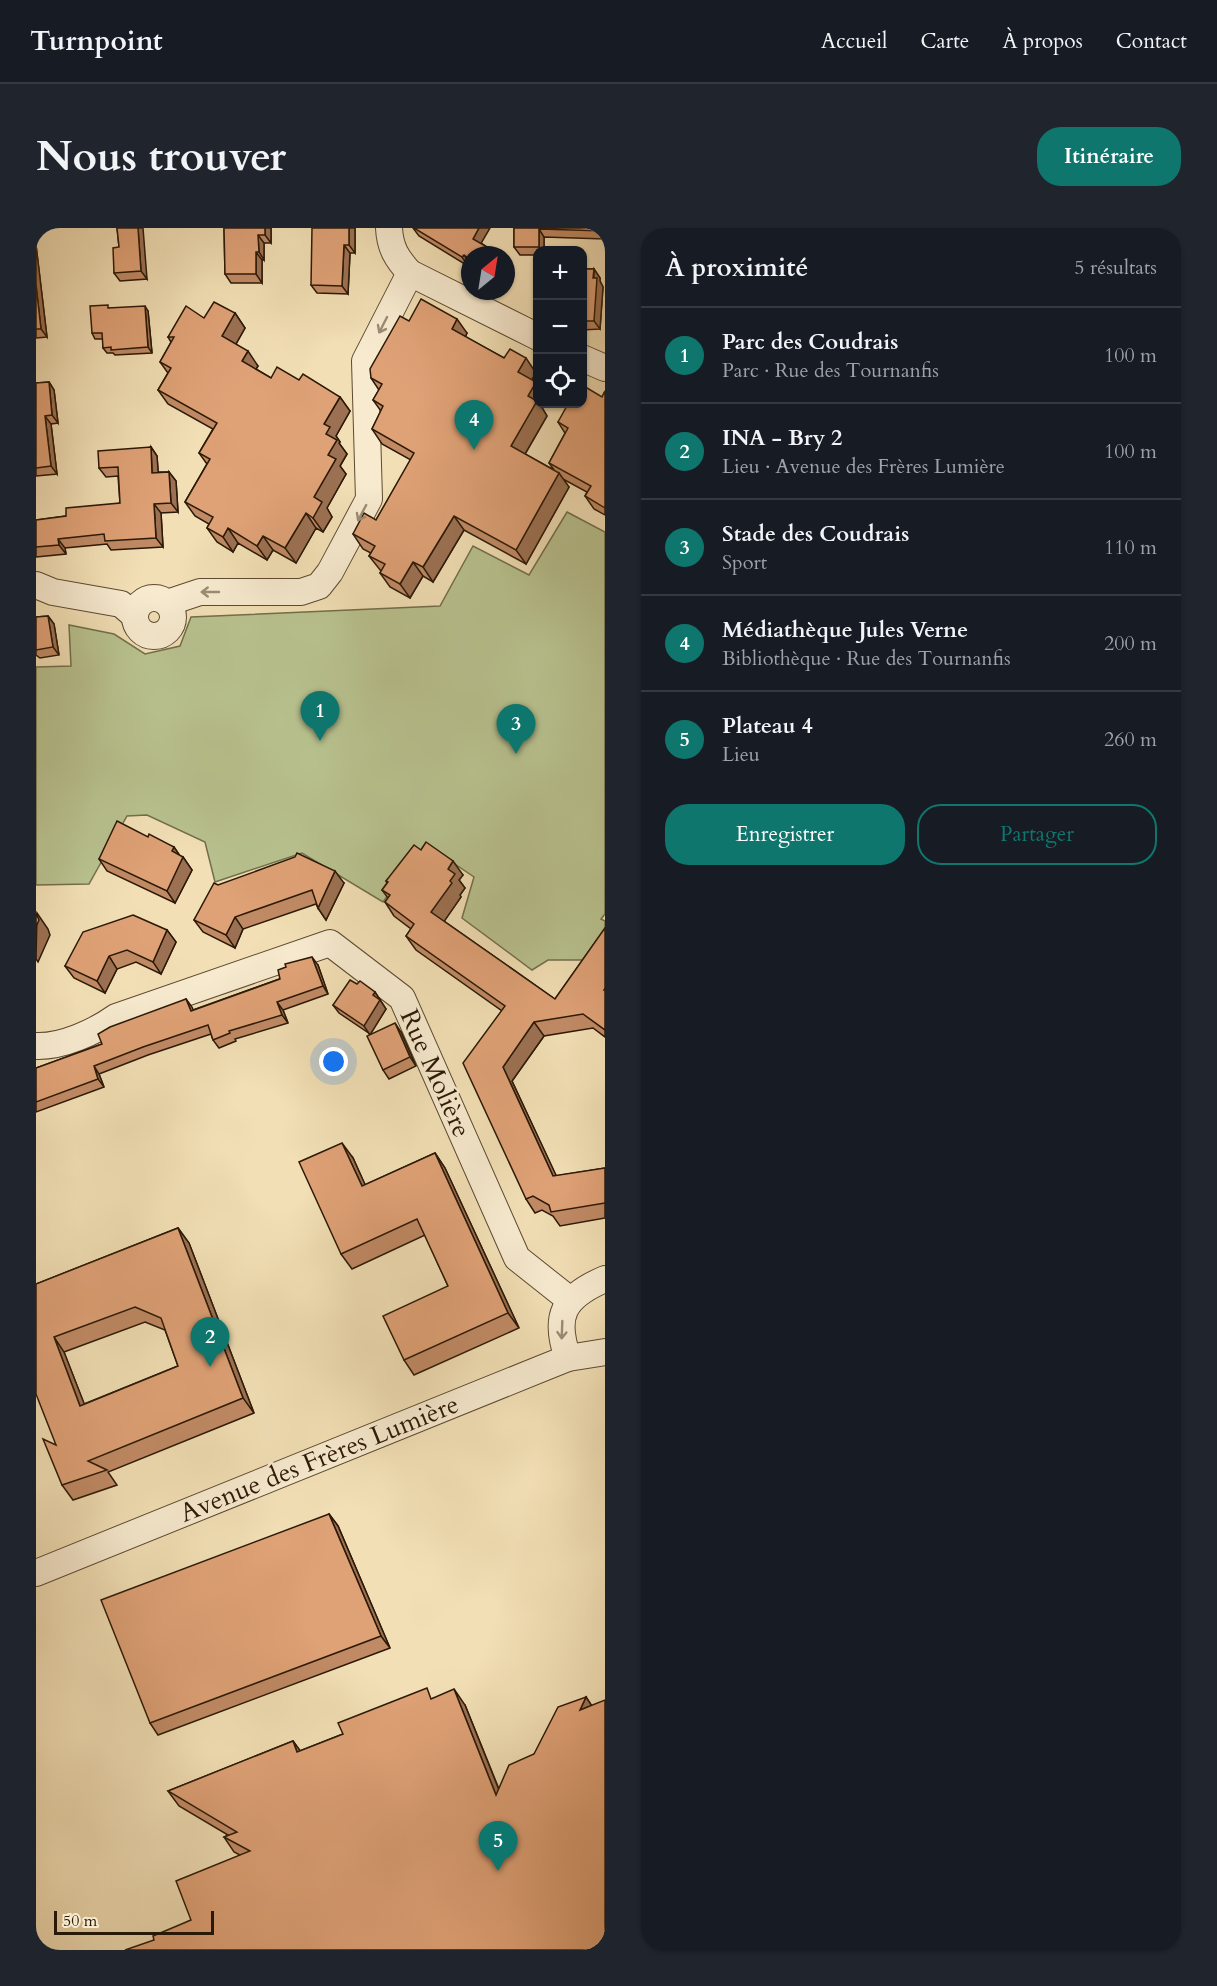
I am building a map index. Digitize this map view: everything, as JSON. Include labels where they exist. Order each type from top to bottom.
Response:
[{"type":"street","points":[[389,228],[396,258],[410,273],[533,335]]},
{"type":"street","points":[[36,585],[53,592],[121,604],[135,616],[139,629],[145,634],[160,636],[171,628],[173,622],[172,610],[167,603],[200,592],[301,592],[319,586],[330,572],[369,499],[365,361],[410,273]]},
{"type":"street","points":[[587,360],[605,368]]},
{"type":"street","name":"Rue Molière","points":[[36,1046],[52,1046],[104,1025],[116,1017],[330,944],[402,998],[517,1258],[570,1300]]},
{"type":"street","points":[[568,1358],[560,1334],[563,1314],[570,1300],[605,1279]]},
{"type":"street","name":"Avenue des Frères Lumière","points":[[36,1573],[568,1358],[605,1352]]},
{"type":"green space","points":[[567,512],[605,532],[605,914],[601,919],[605,921],[605,930],[584,960],[548,960],[532,970],[462,918],[474,877],[425,844],[383,902],[302,853],[215,882],[205,842],[147,815],[127,816],[89,884],[36,885],[36,667],[71,666],[69,625],[114,634],[145,654],[180,646],[191,617],[440,606],[473,546],[529,575]]},
{"type":"building","points":[[117,228],[138,228],[141,271],[114,273],[113,248],[119,247]]},
{"type":"building","points":[[224,228],[265,228],[265,235],[258,235],[259,252],[256,252],[256,274],[225,274]]},
{"type":"building","points":[[312,228],[349,228],[349,245],[344,245],[342,286],[311,285]]},
{"type":"building","points":[[414,228],[479,228],[473,239],[485,246],[461,246],[461,256]]},
{"type":"building","points":[[514,228],[605,228],[605,231],[539,229],[539,246],[514,246]]},
{"type":"building","points":[[587,269],[594,269],[593,278],[597,278],[594,321],[587,321]]},
{"type":"building","points":[[36,285],[41,329],[36,329]]},
{"type":"building","points":[[421,299],[457,319],[452,329],[504,358],[510,349],[526,358],[518,372],[533,380],[533,387],[528,396],[533,399],[533,408],[511,446],[559,473],[516,550],[454,516],[423,567],[413,562],[400,584],[380,573],[385,564],[369,556],[375,546],[353,534],[364,513],[376,520],[414,453],[372,429],[383,406],[373,400],[382,384],[371,378],[370,369],[400,316],[409,321]]},
{"type":"building","points":[[214,302],[235,313],[222,336],[248,351],[242,361],[271,378],[277,367],[299,380],[303,374],[340,397],[324,424],[330,427],[326,434],[337,440],[328,455],[336,459],[314,497],[322,502],[313,518],[306,513],[285,548],[263,536],[257,546],[228,528],[223,537],[207,528],[213,517],[185,502],[210,459],[199,453],[217,423],[158,390],[171,368],[160,362],[174,337],[168,337],[186,306],[204,318]]},
{"type":"building","points":[[108,305],[108,308],[145,306],[148,347],[111,350],[111,347],[103,348],[102,333],[92,333],[90,306]]},
{"type":"building","points":[[49,382],[52,415],[45,416],[51,466],[36,468],[36,383]]},
{"type":"building","points":[[587,388],[602,397],[605,391],[605,508],[585,496],[591,486],[549,463],[568,428],[558,422],[566,408],[587,408]]},
{"type":"building","points":[[151,447],[152,473],[169,472],[171,503],[154,504],[156,538],[105,541],[104,534],[58,539],[59,545],[36,547],[36,520],[66,516],[66,508],[120,503],[118,467],[99,468],[98,451]]},
{"type":"building","points":[[48,616],[53,647],[36,650],[36,617]]},
{"type":"building","points":[[117,821],[174,847],[172,851],[183,857],[167,891],[99,859]]},
{"type":"building","points":[[426,842],[453,861],[448,869],[455,874],[450,881],[452,883],[431,912],[555,999],[605,928],[605,1030],[583,1014],[534,1022],[503,1067],[553,1176],[605,1168],[605,1203],[551,1212],[549,1205],[533,1196],[526,1199],[463,1063],[505,1006],[406,936],[414,924],[385,902],[390,895],[382,890],[388,882],[386,881],[414,845],[421,850]]},
{"type":"building","points":[[297,853],[335,871],[318,908],[312,890],[235,917],[226,935],[194,920],[214,883],[218,885],[295,857]]},
{"type":"building","points":[[133,915],[167,930],[153,962],[127,950],[109,956],[97,981],[65,966],[83,932]]},
{"type":"building","points":[[312,957],[323,986],[277,1002],[282,1015],[229,1031],[230,1033],[213,1040],[208,1025],[143,1047],[94,1066],[98,1079],[36,1102],[36,1068],[102,1044],[98,1034],[110,1027],[186,999],[191,1011],[280,979],[278,970],[286,967],[285,964]]},
{"type":"building","points":[[350,980],[357,984],[360,981],[375,992],[373,995],[380,1000],[364,1026],[333,1005]]},
{"type":"building","points":[[395,1023],[410,1057],[383,1070],[367,1036]]},
{"type":"building","points":[[342,1143],[362,1186],[435,1153],[508,1313],[404,1360],[383,1316],[448,1286],[417,1219],[341,1254],[299,1162]]},
{"type":"building","points":[[178,1228],[243,1398],[88,1461],[107,1470],[62,1485],[43,1439],[56,1445],[36,1394],[36,1284]],"holes":[[[135,1307],[161,1318],[178,1366],[80,1406],[54,1337]]]},
{"type":"building","points":[[329,1514],[381,1636],[150,1723],[101,1600]]},
{"type":"building","points":[[427,1688],[431,1699],[454,1689],[496,1795],[509,1765],[534,1754],[558,1707],[586,1697],[580,1710],[605,1700],[605,1950],[125,1950],[154,1940],[153,1936],[191,1920],[176,1881],[250,1851],[224,1837],[237,1832],[168,1791],[293,1741],[297,1752],[343,1734],[338,1723]]},
{"type":"place","name":"Médiathèque Jules Verne","points":[[474,450]]},
{"type":"place","name":"Parc des Coudrais","points":[[320,741]]},
{"type":"place","name":"Stade des Coudrais","points":[[516,754]]},
{"type":"place","name":"INA - Bry 2","points":[[210,1367]]},
{"type":"place","name":"Plateau 4","points":[[498,1871]]}]
